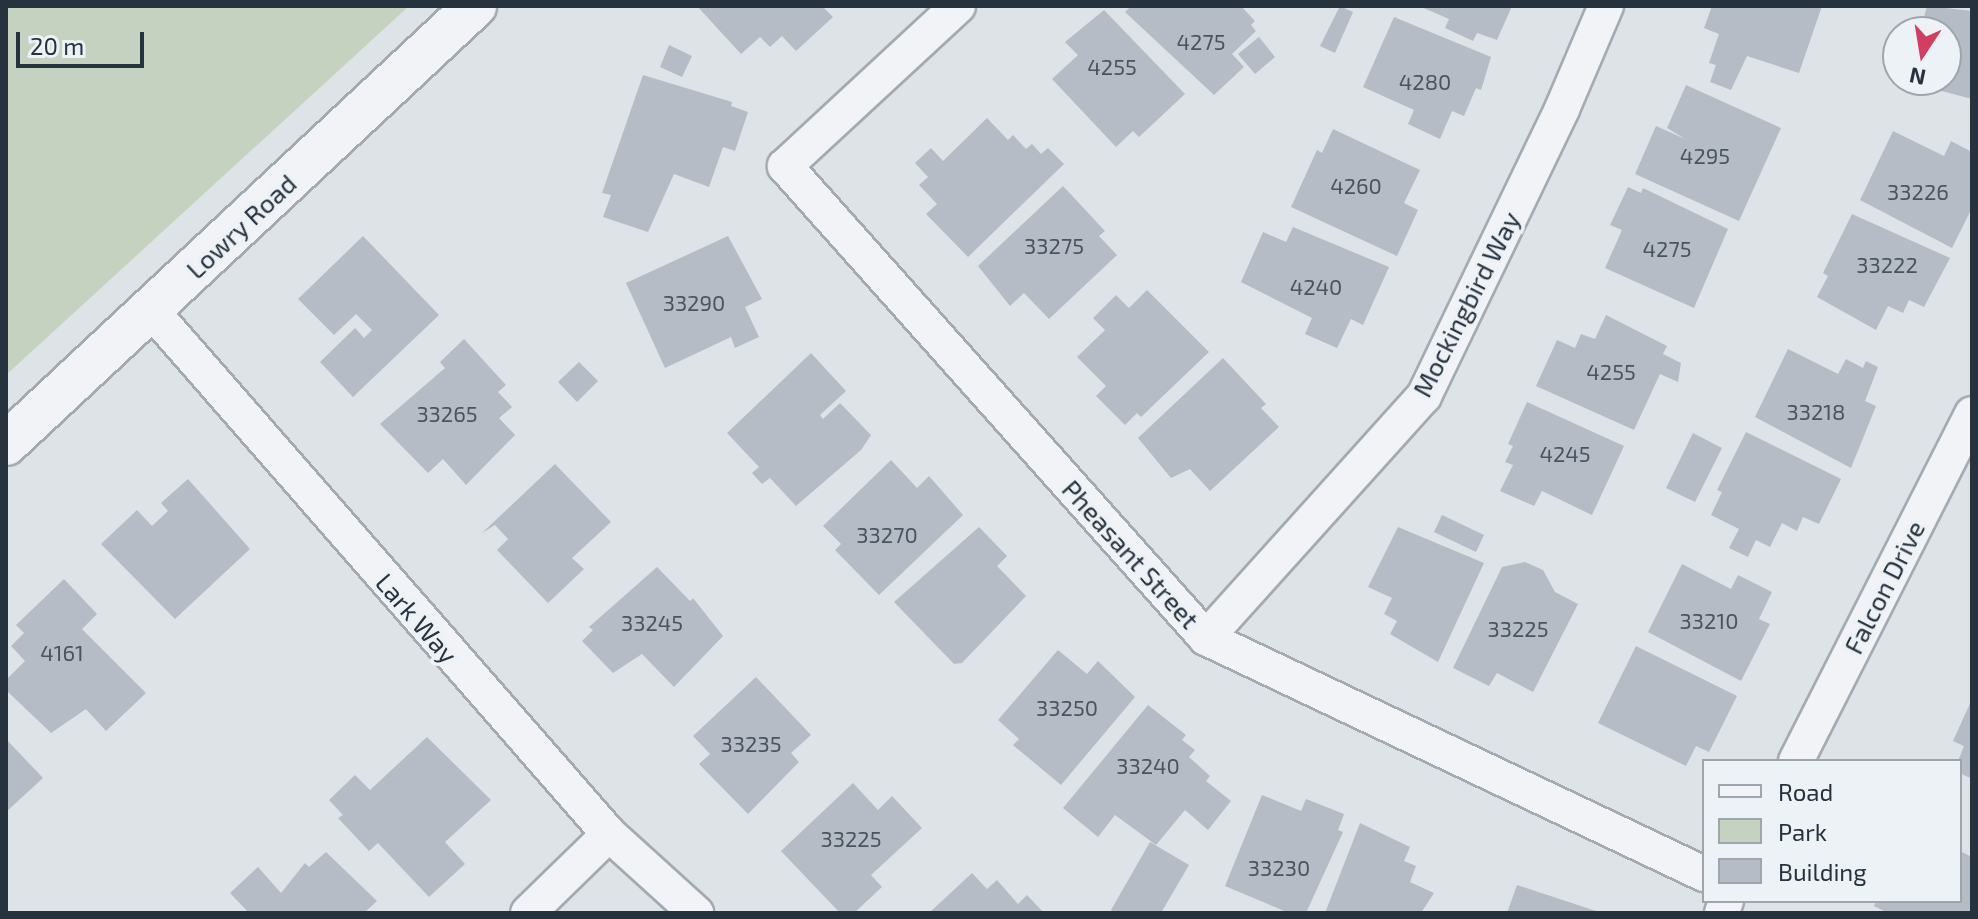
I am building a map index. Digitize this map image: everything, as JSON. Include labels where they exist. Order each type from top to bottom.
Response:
[{"type":"street","name":"Lowry Road","points":[[6,444],[475,6]]},
{"type":"street","name":"Pheasant Street","points":[[958,6],[785,166],[1206,638],[1702,873]]},
{"type":"street","name":"Mockingbird Way","points":[[1206,638],[1424,396],[1562,109],[1606,6]]},
{"type":"street","name":"Lark Way","points":[[151,310],[609,834],[696,913]]},
{"type":"street","name":"Falcon Drive","points":[[1797,759],[1972,414]]},
{"type":"street","points":[[528,913],[609,834]]},
{"type":"green space","points":[[6,6],[409,6],[6,375]]},
{"type":"building","points":[[697,6],[822,6],[833,17],[796,51],[782,36],[770,47],[760,37],[741,54]]},
{"type":"building","points":[[1131,6],[1241,6],[1255,21],[1251,25],[1256,31],[1232,54],[1244,67],[1214,95],[1125,12]]},
{"type":"building","points":[[1340,6],[1353,12],[1335,53],[1320,46]]},
{"type":"building","points":[[1419,6],[1512,6],[1497,40],[1477,33],[1473,41],[1445,28],[1449,19]]},
{"type":"building","points":[[1712,6],[1822,6],[1799,73],[1747,56],[1731,90],[1710,82],[1716,65],[1709,63],[1719,34],[1704,28]]},
{"type":"building","points":[[1927,6],[1972,11],[1972,99],[1961,96],[1962,16],[1924,16]]},
{"type":"building","points":[[1104,10],[1185,94],[1139,137],[1133,131],[1116,147],[1052,79],[1078,55],[1065,42]]},
{"type":"building","points":[[1394,17],[1491,57],[1481,90],[1476,88],[1464,116],[1452,111],[1440,139],[1408,124],[1414,110],[1363,87]]},
{"type":"building","points":[[1259,37],[1275,57],[1255,74],[1238,54]]},
{"type":"building","points":[[669,45],[692,56],[682,77],[660,67]]},
{"type":"building","points":[[643,75],[732,102],[731,106],[748,112],[735,151],[723,147],[709,187],[674,174],[648,232],[603,217],[611,195],[602,193]]},
{"type":"building","points":[[1686,85],[1781,128],[1739,221],[1635,174],[1656,126],[1685,139],[1667,128]]},
{"type":"building","points":[[987,118],[1008,140],[1013,135],[1026,149],[1032,144],[1041,154],[1048,148],[1064,164],[968,257],[926,214],[937,204],[919,185],[928,177],[915,163],[931,148],[943,161]]},
{"type":"building","points":[[1333,129],[1420,170],[1404,203],[1418,210],[1397,256],[1291,207],[1317,150],[1322,153]]},
{"type":"building","points":[[1893,131],[1944,156],[1951,141],[1972,152],[1972,208],[1952,248],[1860,200]]},
{"type":"building","points":[[1063,186],[1105,231],[1099,236],[1117,255],[1049,319],[1024,293],[1010,306],[978,266]]},
{"type":"building","points":[[1628,187],[1641,193],[1643,188],[1728,229],[1694,308],[1605,268],[1622,230],[1610,225]]},
{"type":"building","points":[[1852,214],[1950,258],[1924,307],[1909,300],[1903,313],[1888,306],[1876,330],[1817,297],[1828,276],[1823,273]]},
{"type":"building","points":[[1293,227],[1389,267],[1363,325],[1351,319],[1337,348],[1305,334],[1312,318],[1241,282],[1263,232],[1286,242]]},
{"type":"building","points":[[363,236],[439,315],[353,397],[320,362],[355,328],[364,338],[372,330],[356,314],[334,335],[298,299]]},
{"type":"building","points":[[728,236],[762,299],[745,307],[759,337],[735,348],[731,337],[665,368],[626,283]]},
{"type":"building","points":[[1147,290],[1209,352],[1141,417],[1137,413],[1125,425],[1096,396],[1106,386],[1077,357],[1105,330],[1093,318],[1116,295],[1129,308]]},
{"type":"building","points":[[1606,315],[1667,346],[1663,354],[1681,363],[1678,382],[1660,374],[1634,430],[1536,386],[1557,340],[1575,348],[1581,334],[1595,339]]},
{"type":"building","points":[[464,339],[506,385],[498,392],[512,407],[499,418],[515,435],[466,485],[443,459],[428,473],[380,424],[445,368],[440,362]]},
{"type":"building","points":[[1788,349],[1838,374],[1846,359],[1863,368],[1866,361],[1878,367],[1865,401],[1876,406],[1851,468],[1755,417]]},
{"type":"building","points":[[811,353],[846,391],[820,415],[823,419],[840,403],[871,435],[861,450],[796,506],[770,478],[762,484],[752,473],[759,467],[727,433]]},
{"type":"building","points":[[1223,358],[1266,404],[1261,408],[1279,427],[1210,491],[1190,469],[1171,478],[1138,438]]},
{"type":"building","points":[[579,362],[598,381],[577,402],[558,382]]},
{"type":"building","points":[[1527,402],[1624,446],[1592,515],[1542,491],[1534,506],[1500,491],[1513,465],[1505,462],[1513,446],[1508,444]]},
{"type":"building","points":[[1746,432],[1841,479],[1819,524],[1803,517],[1797,531],[1782,523],[1770,547],[1756,540],[1748,557],[1729,548],[1739,529],[1711,515],[1722,492],[1717,490]]},
{"type":"building","points":[[1693,433],[1722,448],[1695,502],[1666,488]]},
{"type":"building","points":[[891,460],[917,488],[929,476],[963,515],[879,595],[835,550],[841,544],[823,526]]},
{"type":"building","points":[[555,464],[611,522],[572,558],[584,569],[548,603],[497,550],[508,539],[495,525],[482,533]]},
{"type":"building","points":[[188,479],[250,549],[175,619],[101,544],[137,510],[152,526],[168,511],[161,503]]},
{"type":"building","points":[[1442,515],[1484,535],[1476,552],[1434,532]]},
{"type":"building","points":[[979,527],[1007,556],[997,566],[1026,596],[962,663],[954,664],[894,602]]},
{"type":"building","points":[[1398,527],[1484,563],[1438,662],[1390,634],[1397,621],[1384,614],[1392,598],[1368,587]]},
{"type":"building","points":[[1525,562],[1543,570],[1555,592],[1578,604],[1533,692],[1497,673],[1489,686],[1453,668],[1502,567]]},
{"type":"building","points":[[1682,564],[1731,589],[1738,575],[1772,592],[1759,619],[1770,624],[1741,681],[1648,632]]},
{"type":"building","points":[[657,567],[690,601],[693,598],[723,636],[674,687],[642,654],[613,673],[582,641],[593,630],[589,627]]},
{"type":"building","points":[[64,579],[97,614],[82,629],[146,693],[106,731],[86,709],[51,733],[6,690],[6,680],[25,661],[11,646],[24,633],[16,625]]},
{"type":"building","points":[[1636,646],[1737,696],[1709,752],[1696,746],[1686,766],[1598,723]]},
{"type":"building","points":[[1058,650],[1087,674],[1098,661],[1135,697],[1061,785],[1013,745],[1019,739],[998,720]]},
{"type":"building","points":[[756,677],[811,735],[791,753],[799,762],[748,814],[699,764],[710,754],[693,736]]},
{"type":"building","points":[[1972,699],[1972,779],[1962,774],[1962,759],[1959,759],[1964,746],[1953,741]]},
{"type":"building","points":[[1148,705],[1186,735],[1182,740],[1195,750],[1189,757],[1210,776],[1206,781],[1231,801],[1208,830],[1185,810],[1156,845],[1115,815],[1098,837],[1063,808]]},
{"type":"building","points":[[427,737],[491,800],[445,842],[465,864],[429,897],[378,843],[369,851],[338,818],[343,815],[329,800],[355,775],[370,790]]},
{"type":"building","points":[[6,739],[43,778],[6,812]]},
{"type":"building","points":[[853,783],[878,810],[892,796],[922,828],[871,875],[882,887],[854,913],[840,913],[781,851]]},
{"type":"building","points":[[1262,795],[1301,811],[1306,799],[1344,814],[1338,830],[1343,832],[1306,913],[1289,913],[1225,886]]},
{"type":"building","points":[[1360,823],[1410,847],[1404,861],[1416,866],[1410,882],[1434,893],[1421,913],[1325,913]]},
{"type":"building","points":[[1150,842],[1189,865],[1161,913],[1116,913],[1111,910]]},
{"type":"building","points":[[326,852],[377,901],[364,913],[249,913],[230,893],[258,867],[281,893],[305,863],[309,867]]},
{"type":"building","points":[[1962,852],[1972,857],[1972,913],[1888,913],[1874,906],[1875,903],[1962,903]]},
{"type":"building","points":[[972,873],[987,889],[997,880],[1018,904],[1027,895],[1044,913],[929,913]]},
{"type":"building","points":[[1517,885],[1599,912],[1599,913],[1507,913]]}]
